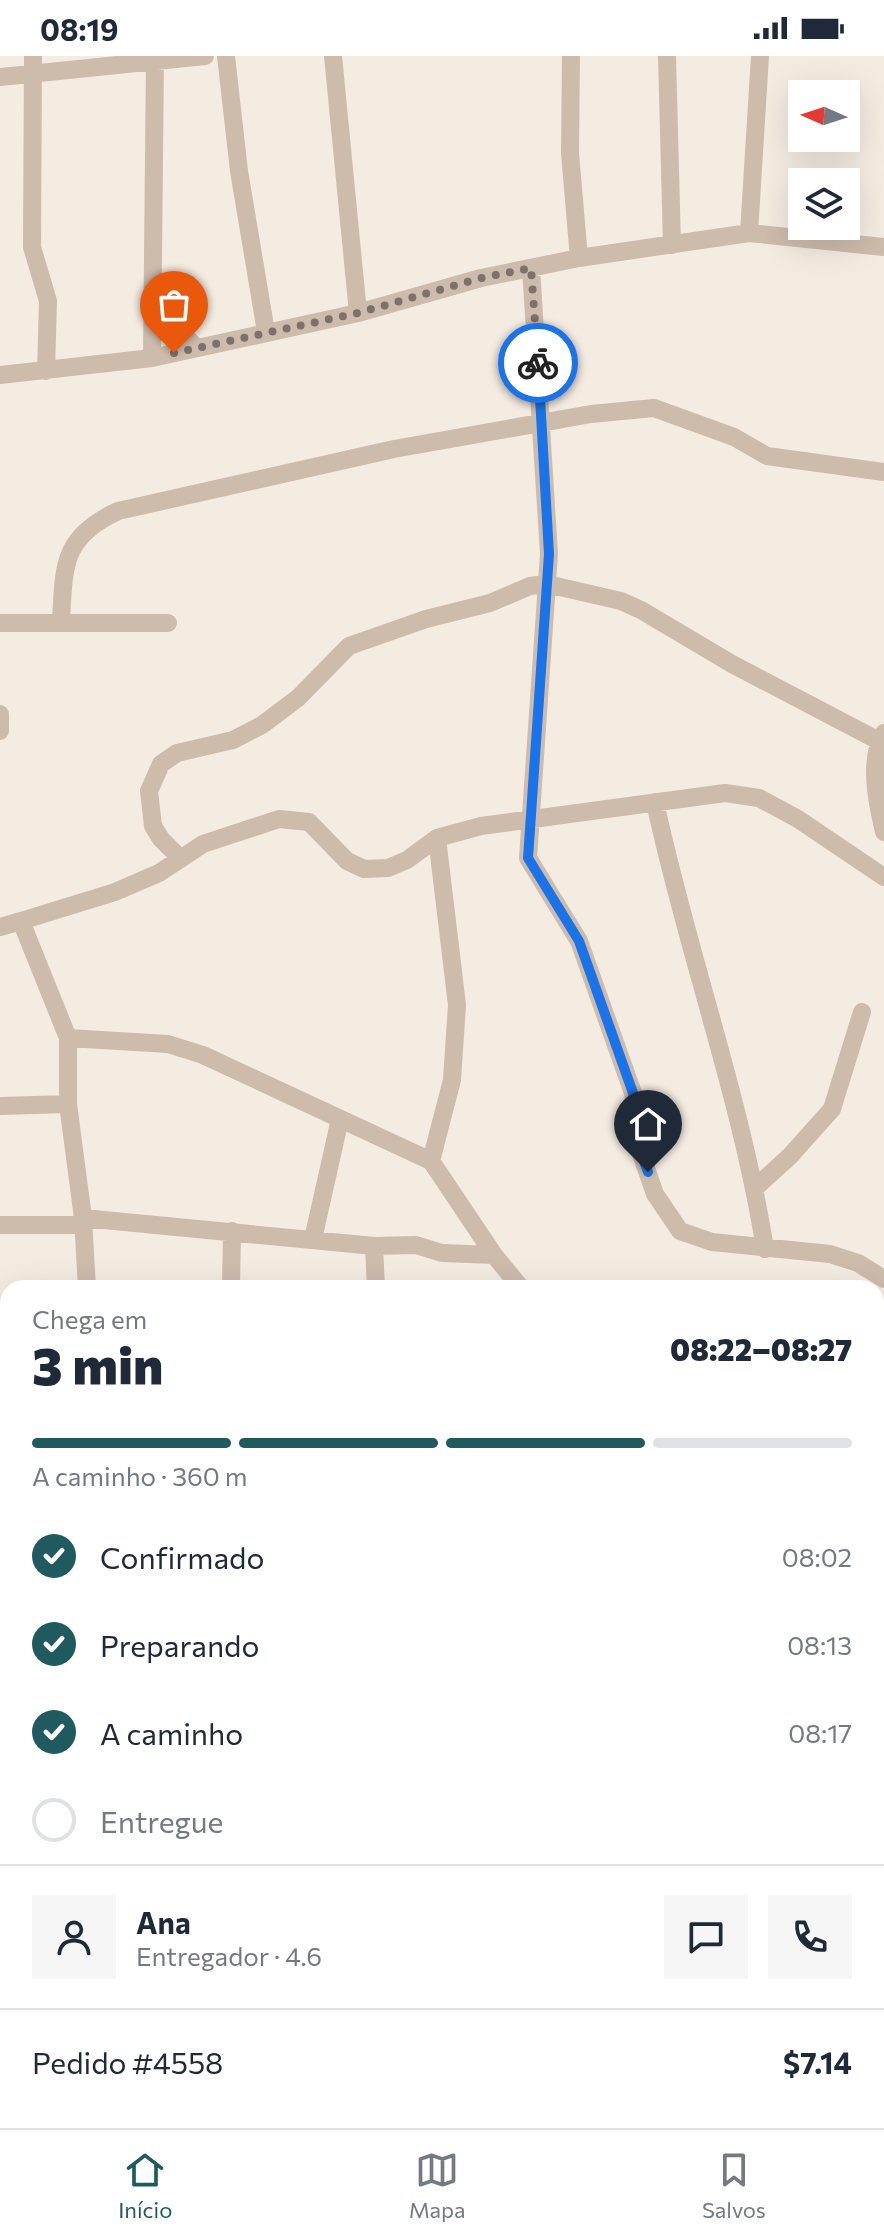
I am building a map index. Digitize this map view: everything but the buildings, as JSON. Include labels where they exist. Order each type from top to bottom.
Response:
[{"type":"street","points":[[0,77],[33,65],[205,56]]},
{"type":"street","points":[[226,56],[239,171],[266,332]]},
{"type":"street","points":[[333,56],[358,313]]},
{"type":"street","points":[[571,56],[570,153],[579,258]]},
{"type":"street","points":[[667,56],[672,245]]},
{"type":"street","points":[[749,233],[760,56]]},
{"type":"street","points":[[152,358],[156,58]]},
{"type":"street","points":[[33,65],[32,247],[48,301],[46,371]]},
{"type":"street","points":[[0,375],[152,358],[358,313],[481,278],[579,258],[749,233],[884,247]]},
{"type":"street","points":[[531,268],[542,423],[547,584],[533,821],[528,858],[579,941],[633,1093],[640,1151],[667,1217],[680,1231],[695,1239],[830,1254],[858,1263],[884,1279]]},
{"type":"street","points":[[152,303],[196,347]]},
{"type":"street","points":[[61,621],[66,558],[79,535],[92,523],[118,511],[394,449],[542,423],[654,408],[734,437],[767,456],[884,472]]},
{"type":"street","points":[[181,859],[153,826],[149,791],[161,764],[177,753],[233,740],[262,725],[298,698],[349,646],[426,619],[490,603],[530,586],[547,584],[621,601],[641,610],[732,664],[882,737],[875,777],[884,832]]},
{"type":"street","points":[[0,623],[168,623]]},
{"type":"street","points":[[0,714],[0,731]]},
{"type":"street","points":[[0,927],[115,892],[181,859],[203,844],[279,819],[309,822],[347,861],[364,869],[388,868],[407,860],[437,838],[481,826],[725,793],[759,798],[798,819],[884,877]]},
{"type":"street","points":[[655,802],[677,903],[742,1127],[765,1249]]},
{"type":"street","points":[[431,1161],[452,1080],[457,1017],[454,957],[437,838]]},
{"type":"street","points":[[21,921],[68,1038],[68,1104],[83,1221],[87,1280]]},
{"type":"street","points":[[755,1188],[798,1148],[832,1109],[862,1012]]},
{"type":"street","points":[[68,1038],[168,1044],[203,1055],[431,1161],[514,1280]]},
{"type":"street","points":[[0,1106],[68,1104]]},
{"type":"street","points":[[313,1239],[340,1119]]},
{"type":"street","points":[[0,1225],[83,1221],[232,1231],[374,1246],[416,1245],[442,1253],[494,1255]]},
{"type":"street","points":[[231,1280],[232,1231]]},
{"type":"street","points":[[374,1246],[376,1280]]},
{"type":"way so far","points":[[174,353],[358,313],[481,278],[531,268],[538,363]]},
{"type":"route","points":[[538,363],[549,554],[533,821],[528,858],[531,868],[579,941],[633,1093],[640,1151],[648,1172]]}]
